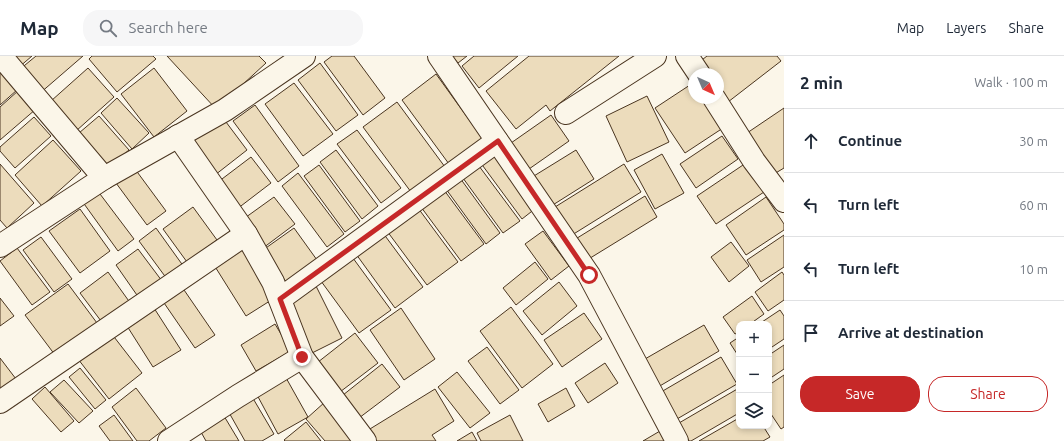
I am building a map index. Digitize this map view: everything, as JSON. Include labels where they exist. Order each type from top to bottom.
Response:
[{"type":"street","points":[[1,56],[104,178]]},
{"type":"street","points":[[0,246],[104,178],[225,110],[304,56]]},
{"type":"street","points":[[439,56],[589,275],[677,441]]},
{"type":"street","points":[[566,113],[655,56]]},
{"type":"street","points":[[687,56],[695,68]]},
{"type":"street","points":[[718,104],[754,161],[784,200]]},
{"type":"street","points":[[178,136],[246,234],[273,282],[302,357],[365,441]]},
{"type":"street","points":[[280,299],[498,141]]},
{"type":"street","points":[[0,402],[246,234]]},
{"type":"street","points":[[169,441],[238,396],[302,357]]},
{"type":"building","points":[[8,56],[32,56],[18,68]]},
{"type":"building","points":[[36,56],[83,56],[39,94],[19,70]]},
{"type":"building","points":[[92,56],[153,56],[156,59],[117,92],[89,59]]},
{"type":"building","points":[[167,56],[259,56],[266,63],[216,109]]},
{"type":"building","points":[[332,56],[354,56],[385,98],[363,115],[324,62]]},
{"type":"building","points":[[452,56],[467,56],[458,63]]},
{"type":"building","points":[[474,56],[518,56],[479,88],[462,66]]},
{"type":"building","points":[[529,56],[619,56],[550,111],[546,105],[516,129],[486,91]]},
{"type":"building","points":[[707,56],[777,56],[781,61],[728,102],[724,97],[724,68],[702,68],[698,63]]},
{"type":"building","points":[[320,63],[358,115],[336,131],[298,80]]},
{"type":"building","points":[[88,68],[114,97],[76,131],[51,101]]},
{"type":"building","points":[[154,68],[187,111],[154,137],[121,94]]},
{"type":"building","points":[[0,71],[17,90],[0,105]]},
{"type":"building","points":[[436,74],[483,139],[449,164],[402,100]]},
{"type":"building","points":[[294,83],[333,134],[303,156],[265,104]]},
{"type":"building","points":[[688,86],[688,104],[707,104],[723,128],[685,153],[655,108]]},
{"type":"building","points":[[19,90],[36,109],[0,140],[0,107]]},
{"type":"building","points":[[647,96],[669,142],[627,162],[606,116]]},
{"type":"building","points":[[117,98],[149,133],[132,149],[101,113]]},
{"type":"building","points":[[397,102],[445,167],[411,192],[363,127]]},
{"type":"building","points":[[255,105],[299,166],[278,182],[233,121]]},
{"type":"building","points":[[784,108],[784,168],[774,174],[747,133]]},
{"type":"building","points":[[551,115],[569,141],[529,169],[511,143]]},
{"type":"building","points":[[99,116],[129,150],[109,167],[79,133]]},
{"type":"building","points":[[34,117],[51,136],[15,168],[0,151],[0,147]]},
{"type":"building","points":[[223,118],[247,150],[215,175],[191,142]]},
{"type":"building","points":[[357,130],[401,188],[381,203],[337,144]]},
{"type":"building","points":[[722,136],[738,159],[696,188],[680,164]]},
{"type":"building","points":[[53,140],[81,171],[42,206],[15,175]]},
{"type":"building","points":[[336,150],[378,206],[362,219],[320,162]]},
{"type":"building","points":[[576,150],[594,179],[548,208],[529,179]]},
{"type":"building","points":[[494,152],[536,208],[522,219],[480,162]]},
{"type":"building","points":[[662,154],[684,193],[655,209],[634,170]]},
{"type":"building","points":[[251,157],[271,183],[237,209],[218,182]]},
{"type":"building","points":[[476,162],[520,221],[503,233],[460,174]]},
{"type":"building","points":[[746,163],[764,192],[716,224],[697,196]]},
{"type":"building","points":[[0,164],[34,203],[7,228],[0,220]]},
{"type":"building","points":[[624,164],[641,192],[572,235],[555,207]]},
{"type":"building","points":[[319,165],[360,221],[345,232],[304,176]]},
{"type":"building","points":[[135,169],[166,211],[147,225],[116,183]]},
{"type":"building","points":[[298,173],[344,234],[327,247],[282,186]]},
{"type":"building","points":[[460,178],[500,233],[486,244],[446,189]]},
{"type":"building","points":[[97,190],[134,239],[118,251],[82,201]]},
{"type":"building","points":[[444,190],[484,244],[461,261],[421,207]]},
{"type":"building","points":[[645,196],[657,217],[587,260],[574,240]]},
{"type":"building","points":[[274,197],[295,224],[263,248],[242,220]]},
{"type":"building","points":[[766,197],[784,224],[784,230],[746,255],[726,225]]},
{"type":"building","points":[[193,207],[217,240],[187,262],[163,229]]},
{"type":"building","points":[[418,208],[458,262],[427,285],[387,231]]},
{"type":"building","points":[[80,209],[110,251],[80,273],[49,231]]},
{"type":"building","points":[[156,228],[184,267],[167,279],[139,241]]},
{"type":"building","points":[[294,228],[317,260],[287,283],[263,250]]},
{"type":"building","points":[[543,231],[569,266],[551,280],[525,244]]},
{"type":"building","points":[[383,233],[423,287],[395,308],[356,254]]},
{"type":"building","points":[[784,235],[784,267],[761,282],[747,260]]},
{"type":"building","points":[[41,237],[72,279],[54,292],[23,250]]},
{"type":"building","points":[[731,242],[749,266],[729,282],[711,257]]},
{"type":"building","points":[[17,248],[50,292],[32,305],[0,261]]},
{"type":"building","points":[[242,248],[273,299],[246,316],[214,265]]},
{"type":"building","points":[[138,249],[162,281],[139,298],[116,265]]},
{"type":"building","points":[[350,254],[391,310],[359,333],[318,277]]},
{"type":"building","points":[[535,262],[548,279],[516,305],[503,288]]},
{"type":"building","points":[[108,272],[131,304],[104,325],[80,293]]},
{"type":"building","points":[[782,272],[784,275],[784,300],[768,311],[755,292]]},
{"type":"building","points":[[559,282],[577,306],[542,335],[523,311]]},
{"type":"building","points":[[68,284],[97,323],[55,355],[25,315]]},
{"type":"building","points":[[315,284],[342,338],[312,353],[284,299]]},
{"type":"building","points":[[182,287],[215,335],[195,348],[162,300]]},
{"type":"building","points":[[752,296],[764,314],[754,321],[736,321],[735,334],[723,317]]},
{"type":"building","points":[[0,298],[14,316],[0,326]]},
{"type":"building","points":[[511,307],[553,364],[522,388],[480,331]]},
{"type":"building","points":[[154,308],[181,350],[153,367],[127,326]]},
{"type":"building","points":[[401,308],[435,359],[404,380],[370,330]]},
{"type":"building","points":[[780,310],[784,316],[784,339],[772,347],[772,321],[764,321]]},
{"type":"building","points":[[584,313],[602,339],[562,367],[544,340]]},
{"type":"building","points":[[275,324],[291,351],[256,371],[241,345]]},
{"type":"building","points":[[704,325],[719,351],[653,390],[638,363]]},
{"type":"building","points":[[111,333],[142,373],[109,399],[78,359]]},
{"type":"building","points":[[355,333],[378,363],[336,395],[313,366]]},
{"type":"building","points":[[736,339],[736,352],[730,343]]},
{"type":"building","points":[[784,345],[784,369],[772,377],[772,357],[772,353]]},
{"type":"building","points":[[487,347],[519,390],[500,404],[468,361]]},
{"type":"building","points":[[721,357],[736,382],[736,385],[677,419],[661,392]]},
{"type":"building","points":[[0,358],[16,379],[0,391]]},
{"type":"building","points":[[605,363],[618,383],[588,403],[575,383]]},
{"type":"building","points":[[382,364],[400,387],[355,421],[338,399]]},
{"type":"building","points":[[80,368],[106,400],[95,409],[69,377]]},
{"type":"building","points":[[457,372],[490,413],[470,428],[438,387]]},
{"type":"building","points":[[784,375],[784,427],[781,429],[772,416],[772,383]]},
{"type":"building","points":[[285,376],[308,417],[278,434],[256,393]]},
{"type":"building","points":[[64,380],[93,411],[79,423],[50,392]]},
{"type":"building","points":[[45,387],[74,421],[61,432],[32,399]]},
{"type":"building","points":[[136,388],[166,428],[149,441],[137,441],[112,407]]},
{"type":"building","points":[[566,388],[575,406],[548,422],[538,404]]},
{"type":"building","points":[[435,389],[454,421],[432,435],[436,441],[371,441],[365,432]]},
{"type":"building","points":[[736,390],[736,415],[691,441],[689,441],[679,423]]},
{"type":"building","points":[[251,395],[274,434],[262,441],[245,441],[227,409]]},
{"type":"building","points":[[325,402],[355,441],[325,441],[306,419]]},
{"type":"building","points":[[221,411],[239,441],[206,441],[197,425]]},
{"type":"building","points":[[114,415],[133,441],[110,441],[99,426]]},
{"type":"building","points":[[510,415],[523,441],[481,441],[477,433]]},
{"type":"building","points":[[736,420],[736,429],[765,429],[770,437],[763,441],[699,441]]},
{"type":"building","points":[[306,422],[321,441],[284,440]]},
{"type":"building","points":[[660,431],[666,441],[643,441]]},
{"type":"building","points":[[472,432],[477,441],[457,441]]},
{"type":"route","points":[[302,357],[280,299],[498,141],[589,275]]}]
